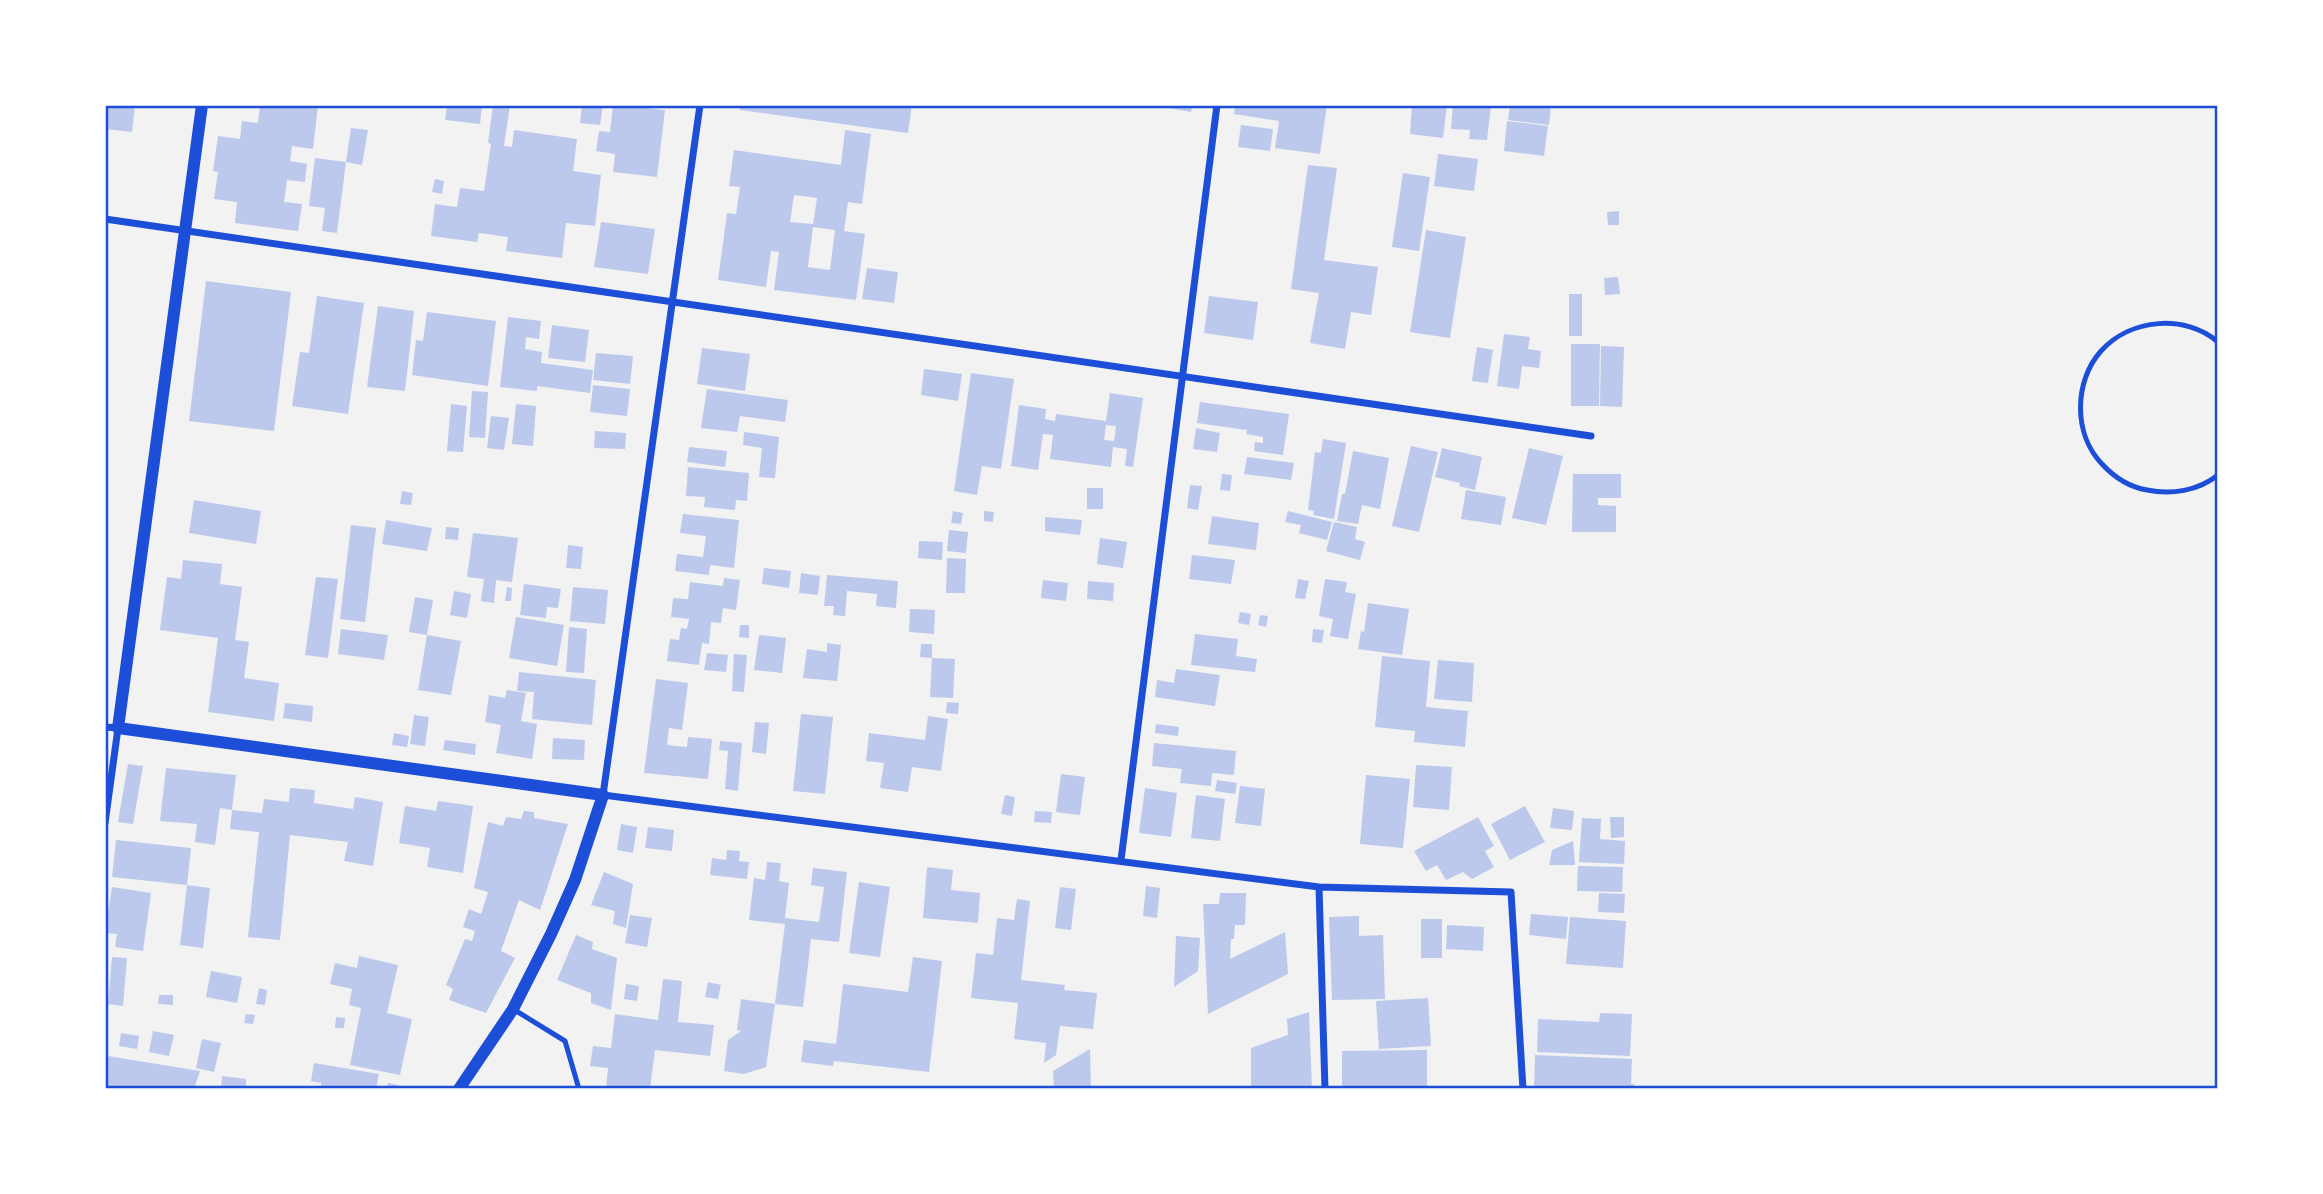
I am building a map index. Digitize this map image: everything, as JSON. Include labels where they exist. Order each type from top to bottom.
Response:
[{"type":"street","points":[[105,823],[111,728],[202,105]]},
{"type":"street","points":[[459,1089],[513,1009],[575,880],[603,795],[700,105]]},
{"type":"street","points":[[1121,860],[1217,105]]},
{"type":"street","points":[[105,219],[1591,436]]},
{"type":"street","points":[[111,728],[603,795],[1319,887],[1511,892],[1522,1089]]},
{"type":"street","points":[[1319,887],[1325,1089]]},
{"type":"lane","points":[[2218,342],[2209,335],[2182,324],[2152,323],[2124,333],[2101,351],[2096,359],[2086,376],[2080,405],[2083,432],[2095,456],[2113,476],[2137,488],[2164,493],[2191,489],[2218,475]]},
{"type":"lane","points":[[513,1009],[565,1041],[579,1089]]},
{"type":"building","points":[[105,105],[135,105],[132,132],[105,129]]},
{"type":"building","points":[[260,105],[318,105],[313,149],[292,146],[290,161],[307,164],[305,182],[287,180],[284,202],[302,204],[298,231],[235,223],[237,202],[214,199],[218,172],[213,171],[218,136],[240,139],[242,121],[258,123]]},
{"type":"building","points":[[447,105],[482,105],[480,124],[445,120]]},
{"type":"building","points":[[493,105],[510,105],[504,146],[512,147],[514,130],[577,139],[573,171],[601,175],[595,226],[566,223],[562,258],[506,251],[508,237],[479,233],[477,242],[431,236],[435,204],[457,207],[460,188],[484,191]]},
{"type":"building","points":[[582,105],[603,105],[600,125],[580,123]]},
{"type":"building","points":[[613,105],[665,110],[657,177],[613,172],[615,154],[596,151],[599,131],[610,132]]},
{"type":"building","points":[[740,105],[912,105],[908,133],[740,110]]},
{"type":"building","points":[[1151,105],[1193,105],[1191,112]]},
{"type":"building","points":[[1235,105],[1327,105],[1320,154],[1275,148],[1279,121],[1234,114]]},
{"type":"building","points":[[1412,105],[1447,105],[1443,138],[1410,134]]},
{"type":"building","points":[[1453,105],[1491,105],[1487,140],[1469,139],[1470,130],[1451,129]]},
{"type":"building","points":[[1510,105],[1551,105],[1549,125],[1508,120]]},
{"type":"building","points":[[1507,121],[1548,126],[1544,156],[1504,151]]},
{"type":"building","points":[[1241,125],[1273,129],[1270,151],[1238,147]]},
{"type":"building","points":[[351,128],[368,130],[362,165],[346,162]]},
{"type":"building","points":[[845,130],[871,134],[862,204],[848,202],[844,231],[865,234],[856,300],[774,290],[779,252],[771,251],[766,287],[718,280],[727,213],[736,214],[740,187],[729,186],[734,150],[841,165]],"holes":[[[794,195],[817,198],[813,224],[790,222]],[[813,227],[835,230],[830,270],[808,267]]]},
{"type":"building","points":[[1438,154],[1478,159],[1474,191],[1434,186]]},
{"type":"building","points":[[315,158],[346,162],[337,233],[322,231],[325,208],[309,206]]},
{"type":"building","points":[[1308,165],[1337,168],[1324,260],[1378,267],[1371,315],[1351,312],[1345,349],[1310,343],[1319,293],[1291,289]]},
{"type":"building","points":[[1403,173],[1430,177],[1419,251],[1392,247]]},
{"type":"building","points":[[435,179],[444,181],[442,194],[432,192]]},
{"type":"building","points":[[1619,211],[1619,225],[1608,225],[1607,212]]},
{"type":"building","points":[[601,222],[655,229],[648,274],[594,267]]},
{"type":"building","points":[[1426,230],[1466,237],[1450,338],[1410,332]]},
{"type":"building","points":[[867,268],[898,272],[894,303],[862,299]]},
{"type":"building","points":[[1618,277],[1620,294],[1605,295],[1604,278]]},
{"type":"building","points":[[206,281],[291,292],[274,431],[189,421]]},
{"type":"building","points":[[1569,294],[1582,294],[1582,336],[1569,336]]},
{"type":"building","points":[[317,296],[364,303],[348,414],[292,406],[300,352],[309,353]]},
{"type":"building","points":[[1209,296],[1258,302],[1253,340],[1204,333]]},
{"type":"building","points":[[378,306],[414,311],[405,391],[367,387]]},
{"type":"building","points":[[427,312],[496,321],[488,386],[412,375],[416,340],[423,341]]},
{"type":"building","points":[[508,317],[541,321],[539,339],[526,337],[525,349],[542,352],[541,363],[593,370],[590,393],[537,386],[537,391],[500,387]]},
{"type":"building","points":[[552,325],[589,330],[585,362],[548,358]]},
{"type":"building","points":[[1504,334],[1530,337],[1528,349],[1541,351],[1539,368],[1522,366],[1519,389],[1497,386]]},
{"type":"building","points":[[1571,344],[1600,344],[1599,406],[1571,406]]},
{"type":"building","points":[[1601,346],[1624,347],[1622,407],[1600,406]]},
{"type":"building","points":[[1477,347],[1493,350],[1488,383],[1472,381]]},
{"type":"building","points":[[702,348],[750,354],[745,391],[697,384]]},
{"type":"building","points":[[596,353],[633,356],[630,384],[593,380]]},
{"type":"building","points":[[924,369],[962,374],[958,401],[921,395]]},
{"type":"building","points":[[971,373],[1014,379],[1001,469],[982,466],[977,495],[954,491]]},
{"type":"building","points":[[593,385],[630,389],[627,416],[590,412]]},
{"type":"building","points":[[707,389],[788,400],[785,422],[740,416],[737,432],[701,428]]},
{"type":"building","points":[[472,391],[488,392],[485,438],[469,437]]},
{"type":"building","points":[[1110,393],[1143,398],[1133,467],[1125,466],[1127,449],[1113,447],[1111,467],[1050,459],[1053,435],[1043,434],[1038,470],[1011,466],[1019,405],[1046,409],[1045,419],[1055,421],[1056,414],[1106,421]],"holes":[[[1106,425],[1116,426],[1114,441],[1104,440]]]},
{"type":"building","points":[[1200,402],[1289,414],[1283,455],[1254,451],[1255,442],[1263,443],[1263,437],[1246,434],[1247,430],[1197,423]]},
{"type":"building","points":[[451,404],[467,406],[463,452],[447,451]]},
{"type":"building","points":[[516,404],[536,406],[533,446],[512,444]]},
{"type":"building","points":[[491,416],[509,418],[504,450],[487,448]]},
{"type":"building","points":[[1196,428],[1220,433],[1217,452],[1193,449]]},
{"type":"building","points":[[595,431],[626,433],[625,449],[594,448]]},
{"type":"building","points":[[744,432],[779,437],[775,478],[759,477],[762,448],[743,445]]},
{"type":"building","points":[[1323,439],[1346,443],[1334,519],[1313,515],[1314,511],[1308,510],[1315,452],[1321,453]]},
{"type":"building","points":[[1411,446],[1438,452],[1419,532],[1392,526]]},
{"type":"building","points":[[689,447],[727,451],[725,467],[687,462]]},
{"type":"building","points":[[1442,448],[1482,457],[1475,490],[1435,477]]},
{"type":"building","points":[[1529,448],[1563,456],[1546,525],[1512,518]]},
{"type":"building","points":[[1353,451],[1389,458],[1380,509],[1362,505],[1358,524],[1337,521]]},
{"type":"building","points":[[1247,457],[1294,463],[1291,480],[1244,474]]},
{"type":"building","points":[[688,467],[749,473],[747,501],[736,500],[735,510],[704,507],[705,497],[686,496]]},
{"type":"building","points":[[1222,474],[1232,475],[1230,491],[1220,490]]},
{"type":"building","points":[[1573,474],[1621,474],[1621,498],[1598,498],[1598,505],[1616,506],[1616,532],[1572,532]]},
{"type":"building","points":[[1190,485],[1202,486],[1198,510],[1187,508]]},
{"type":"building","points":[[1087,488],[1103,488],[1103,509],[1087,509]]},
{"type":"building","points":[[1466,490],[1506,497],[1501,525],[1461,519]]},
{"type":"building","points":[[402,491],[413,493],[411,505],[400,504]]},
{"type":"building","points":[[194,500],[261,511],[256,544],[189,533]]},
{"type":"building","points":[[953,511],[963,513],[961,524],[951,523]]},
{"type":"building","points":[[984,511],[994,512],[993,522],[984,521]]},
{"type":"building","points":[[1288,511],[1332,522],[1327,540],[1299,533],[1301,525],[1285,522]]},
{"type":"building","points":[[683,514],[739,520],[734,568],[710,565],[709,575],[675,571],[677,554],[703,557],[706,536],[680,533]]},
{"type":"building","points":[[1212,516],[1259,523],[1256,550],[1208,544]]},
{"type":"building","points":[[1045,517],[1082,520],[1080,535],[1045,531]]},
{"type":"building","points":[[386,520],[432,528],[427,551],[382,544]]},
{"type":"building","points":[[1334,522],[1357,527],[1355,539],[1365,542],[1360,560],[1326,551]]},
{"type":"building","points":[[351,525],[376,528],[365,622],[340,619]]},
{"type":"building","points":[[446,527],[459,528],[458,540],[445,539]]},
{"type":"building","points":[[949,530],[968,532],[966,553],[947,551]]},
{"type":"building","points":[[473,533],[518,538],[512,582],[496,580],[494,603],[481,601],[484,579],[467,577]]},
{"type":"building","points":[[1100,538],[1127,542],[1123,568],[1097,564]]},
{"type":"building","points":[[919,541],[943,542],[942,560],[918,558]]},
{"type":"building","points":[[568,545],[583,547],[581,569],[566,568]]},
{"type":"building","points":[[1192,555],[1235,560],[1231,584],[1189,579]]},
{"type":"building","points":[[947,558],[966,559],[965,593],[946,593]]},
{"type":"building","points":[[183,560],[222,564],[220,584],[242,587],[235,640],[249,642],[244,678],[279,683],[274,721],[208,712],[218,638],[160,630],[167,577],[181,579]]},
{"type":"building","points":[[764,568],[791,571],[789,588],[762,584]]},
{"type":"building","points":[[801,573],[820,576],[818,595],[799,593]]},
{"type":"building","points":[[827,575],[898,581],[896,608],[876,606],[877,594],[847,591],[845,616],[833,615],[834,606],[824,606]]},
{"type":"building","points":[[316,577],[338,579],[328,658],[305,655]]},
{"type":"building","points":[[724,578],[740,580],[736,610],[723,608],[721,623],[711,622],[709,644],[702,643],[699,665],[667,661],[670,639],[679,640],[681,628],[687,629],[689,619],[671,617],[673,598],[688,599],[690,582],[723,586]]},
{"type":"building","points":[[1298,579],[1309,581],[1305,599],[1295,598]]},
{"type":"building","points":[[1325,579],[1347,582],[1345,592],[1356,594],[1348,639],[1330,636],[1333,619],[1319,616]]},
{"type":"building","points":[[1043,580],[1068,583],[1066,601],[1041,598]]},
{"type":"building","points":[[1088,581],[1114,583],[1113,601],[1087,599]]},
{"type":"building","points":[[524,584],[561,589],[558,608],[547,607],[546,618],[520,615]]},
{"type":"building","points":[[507,587],[512,588],[511,601],[505,601]]},
{"type":"building","points":[[573,587],[608,590],[605,624],[570,621]]},
{"type":"building","points":[[454,591],[471,594],[467,618],[450,615]]},
{"type":"building","points":[[415,597],[433,600],[427,635],[409,632]]},
{"type":"building","points":[[1368,603],[1409,609],[1402,655],[1358,649],[1361,631],[1364,632]]},
{"type":"building","points":[[910,609],[935,610],[934,634],[909,632]]},
{"type":"building","points":[[1240,612],[1251,614],[1249,625],[1238,623]]},
{"type":"building","points":[[1260,615],[1268,616],[1266,627],[1258,625]]},
{"type":"building","points":[[516,617],[564,625],[557,666],[509,658]]},
{"type":"building","points":[[740,625],[749,625],[749,638],[739,637]]},
{"type":"building","points":[[569,627],[587,629],[584,673],[566,672]]},
{"type":"building","points":[[341,629],[388,635],[384,660],[338,654]]},
{"type":"building","points":[[1313,629],[1324,630],[1322,643],[1312,642]]},
{"type":"building","points":[[1195,634],[1238,639],[1236,656],[1257,659],[1255,672],[1191,665]]},
{"type":"building","points":[[427,635],[461,641],[451,695],[418,690]]},
{"type":"building","points":[[759,635],[786,638],[782,673],[754,670]]},
{"type":"building","points":[[827,643],[841,645],[837,681],[803,678],[807,649],[827,652]]},
{"type":"building","points":[[921,644],[932,644],[932,658],[920,657]]},
{"type":"building","points":[[707,653],[728,655],[726,672],[704,670]]},
{"type":"building","points":[[734,654],[747,655],[744,692],[732,691]]},
{"type":"building","points":[[1382,656],[1430,661],[1426,707],[1468,711],[1465,747],[1414,742],[1415,731],[1375,727]]},
{"type":"building","points":[[932,658],[955,659],[953,698],[930,697]]},
{"type":"building","points":[[1438,660],[1474,663],[1472,702],[1434,699]]},
{"type":"building","points":[[1176,669],[1220,675],[1215,706],[1155,697],[1157,680],[1174,683]]},
{"type":"building","points":[[519,672],[596,680],[592,725],[532,719],[534,692],[517,691]]},
{"type":"building","points":[[656,679],[688,683],[682,730],[669,728],[667,745],[687,747],[688,737],[712,739],[708,779],[644,773]]},
{"type":"building","points":[[507,690],[526,693],[521,721],[537,724],[532,759],[496,753],[501,725],[485,722],[489,695],[505,698]]},
{"type":"building","points":[[947,702],[959,703],[958,714],[946,713]]},
{"type":"building","points":[[285,703],[313,706],[312,722],[283,718]]},
{"type":"building","points":[[801,714],[833,717],[825,794],[793,791]]},
{"type":"building","points":[[414,715],[429,717],[425,746],[410,744]]},
{"type":"building","points":[[928,716],[948,719],[941,771],[912,767],[908,792],[880,788],[884,763],[866,761],[869,733],[925,740]]},
{"type":"building","points":[[755,722],[769,723],[766,754],[752,752]]},
{"type":"building","points":[[1156,724],[1179,727],[1178,736],[1155,733]]},
{"type":"building","points":[[394,733],[409,736],[407,747],[392,745]]},
{"type":"building","points":[[553,738],[585,740],[584,760],[552,759]]},
{"type":"building","points":[[445,740],[476,744],[475,755],[443,750]]},
{"type":"building","points":[[720,741],[742,743],[738,791],[725,789],[728,751],[719,750]]},
{"type":"building","points":[[1154,743],[1236,751],[1234,775],[1212,773],[1211,786],[1180,783],[1182,769],[1152,766]]},
{"type":"building","points":[[128,764],[143,766],[133,824],[118,822]]},
{"type":"building","points":[[1416,765],[1452,767],[1449,810],[1413,807]]},
{"type":"building","points":[[166,768],[236,775],[232,810],[220,808],[215,845],[195,842],[197,824],[160,821]]},
{"type":"building","points":[[1061,774],[1085,777],[1080,815],[1056,812]]},
{"type":"building","points":[[1366,775],[1410,779],[1403,848],[1360,844]]},
{"type":"building","points":[[1217,780],[1237,783],[1235,794],[1215,791]]},
{"type":"building","points":[[1240,786],[1265,789],[1261,826],[1235,823]]},
{"type":"building","points":[[290,788],[315,790],[314,803],[353,809],[355,797],[383,802],[373,866],[344,861],[348,842],[290,835],[280,940],[248,937],[259,832],[230,829],[232,810],[262,813],[264,799],[289,802]]},
{"type":"building","points":[[1145,788],[1177,793],[1171,837],[1139,833]]},
{"type":"building","points":[[1005,795],[1015,797],[1012,816],[1001,814]]},
{"type":"building","points":[[1196,795],[1225,799],[1220,841],[1191,838]]},
{"type":"building","points":[[438,801],[473,806],[463,873],[427,867],[430,848],[399,843],[405,806],[436,811]]},
{"type":"building","points":[[1525,806],[1545,842],[1510,860],[1491,824]]},
{"type":"building","points":[[1553,808],[1574,811],[1572,830],[1550,828]]},
{"type":"building","points":[[524,811],[534,812],[534,818],[568,824],[540,910],[519,900],[501,951],[515,958],[486,1013],[449,1000],[453,989],[446,985],[465,939],[472,941],[475,931],[463,927],[469,909],[481,914],[488,892],[474,888],[488,822],[503,826],[506,817],[521,819]]},
{"type":"building","points":[[1035,811],[1052,812],[1051,823],[1034,822]]},
{"type":"building","points":[[1478,817],[1494,846],[1485,851],[1494,867],[1472,879],[1463,872],[1446,880],[1437,865],[1426,871],[1414,851]]},
{"type":"building","points":[[1610,817],[1624,817],[1624,837],[1611,838]]},
{"type":"building","points":[[1582,818],[1601,819],[1600,839],[1625,841],[1624,864],[1579,862]]},
{"type":"building","points":[[621,824],[637,827],[633,853],[617,850]]},
{"type":"building","points":[[648,827],[674,830],[672,851],[645,848]]},
{"type":"building","points":[[116,840],[191,848],[187,885],[112,877]]},
{"type":"building","points":[[1573,841],[1575,865],[1549,865],[1552,850]]},
{"type":"building","points":[[727,850],[740,851],[739,861],[749,862],[747,879],[710,875],[712,858],[726,860]]},
{"type":"building","points":[[767,862],[781,863],[779,881],[789,883],[785,918],[819,922],[824,887],[811,885],[813,868],[847,872],[839,942],[811,939],[803,1007],[775,1004],[785,924],[749,920],[754,878],[765,880]]},
{"type":"building","points":[[1578,866],[1623,867],[1622,892],[1577,891]]},
{"type":"building","points":[[927,867],[953,870],[951,890],[980,893],[978,923],[923,918]]},
{"type":"building","points":[[604,872],[633,884],[626,928],[613,924],[615,911],[591,905]]},
{"type":"building","points":[[859,882],[890,887],[880,957],[849,953]]},
{"type":"building","points":[[187,885],[210,888],[203,948],[180,945]]},
{"type":"building","points":[[1146,886],[1160,888],[1157,918],[1143,916]]},
{"type":"building","points":[[112,887],[151,893],[143,951],[115,947],[117,934],[105,933]]},
{"type":"building","points":[[1060,887],[1076,889],[1071,930],[1055,928]]},
{"type":"building","points":[[1220,893],[1246,893],[1245,925],[1235,925],[1230,959],[1285,932],[1288,974],[1208,1014],[1203,904],[1219,904]]},
{"type":"building","points":[[1599,893],[1625,894],[1624,913],[1598,912]]},
{"type":"building","points":[[1017,899],[1030,901],[1021,980],[1065,985],[1064,990],[1097,993],[1093,1029],[1060,1026],[1056,1055],[1044,1063],[1046,1043],[1014,1039],[1018,1003],[971,998],[976,953],[993,955],[997,918],[1014,920]]},
{"type":"building","points":[[1531,914],[1568,917],[1566,939],[1529,935]]},
{"type":"building","points":[[630,915],[652,918],[647,947],[625,943]]},
{"type":"building","points":[[1359,916],[1359,936],[1383,935],[1385,999],[1332,1000],[1329,917]]},
{"type":"building","points":[[1570,917],[1626,921],[1623,968],[1566,964]]},
{"type":"building","points":[[1421,919],[1442,919],[1442,958],[1421,958]]},
{"type":"building","points":[[1447,925],[1484,927],[1483,951],[1446,949]]},
{"type":"building","points":[[576,935],[593,942],[592,949],[617,958],[611,1010],[591,1003],[591,993],[557,980]]},
{"type":"building","points":[[1176,936],[1200,938],[1198,971],[1174,987]]},
{"type":"building","points":[[359,956],[398,965],[387,1013],[412,1019],[400,1075],[350,1065],[361,1008],[349,1005],[352,989],[330,984],[335,963],[357,968]]},
{"type":"building","points":[[112,957],[127,958],[123,1006],[108,1004]]},
{"type":"building","points":[[913,957],[942,961],[929,1072],[834,1061],[833,1066],[801,1062],[804,1040],[836,1044],[843,984],[908,992]]},
{"type":"building","points":[[211,971],[242,977],[237,1003],[206,997]]},
{"type":"building","points":[[663,979],[682,981],[678,1022],[714,1025],[710,1056],[655,1050],[650,1089],[606,1089],[608,1068],[590,1066],[593,1046],[611,1048],[615,1014],[658,1020]]},
{"type":"building","points":[[708,982],[721,985],[718,999],[705,997]]},
{"type":"building","points":[[626,984],[639,986],[637,1001],[624,999]]},
{"type":"building","points":[[259,988],[267,990],[265,1005],[256,1004]]},
{"type":"building","points":[[159,995],[173,995],[173,1005],[158,1004]]},
{"type":"building","points":[[1428,998],[1431,1046],[1379,1049],[1376,1001]]},
{"type":"building","points":[[741,999],[775,1004],[766,1067],[744,1074],[724,1071],[728,1040],[741,1031],[737,1030]]},
{"type":"building","points":[[1309,1012],[1312,1089],[1251,1089],[1251,1048],[1288,1035],[1287,1019]]},
{"type":"building","points":[[1600,1013],[1632,1014],[1630,1056],[1537,1052],[1538,1019],[1599,1022]]},
{"type":"building","points":[[246,1014],[255,1015],[253,1024],[244,1023]]},
{"type":"building","points":[[336,1017],[345,1018],[344,1028],[335,1028]]},
{"type":"building","points":[[153,1031],[174,1035],[169,1056],[149,1052]]},
{"type":"building","points":[[121,1033],[139,1036],[137,1049],[119,1046]]},
{"type":"building","points":[[202,1039],[221,1043],[214,1072],[196,1068]]},
{"type":"building","points":[[1090,1049],[1091,1089],[1054,1089],[1053,1071]]},
{"type":"building","points":[[1427,1050],[1427,1089],[1342,1089],[1342,1051]]},
{"type":"building","points":[[1535,1055],[1632,1059],[1631,1084],[1634,1084],[1634,1089],[1534,1087]]},
{"type":"building","points":[[108,1056],[200,1071],[194,1089],[105,1089]]},
{"type":"building","points":[[314,1063],[379,1074],[376,1089],[321,1087],[321,1083],[311,1081]]},
{"type":"building","points":[[222,1076],[246,1079],[246,1089],[221,1089]]},
{"type":"building","points":[[388,1083],[411,1088],[411,1089],[386,1089]]}]
